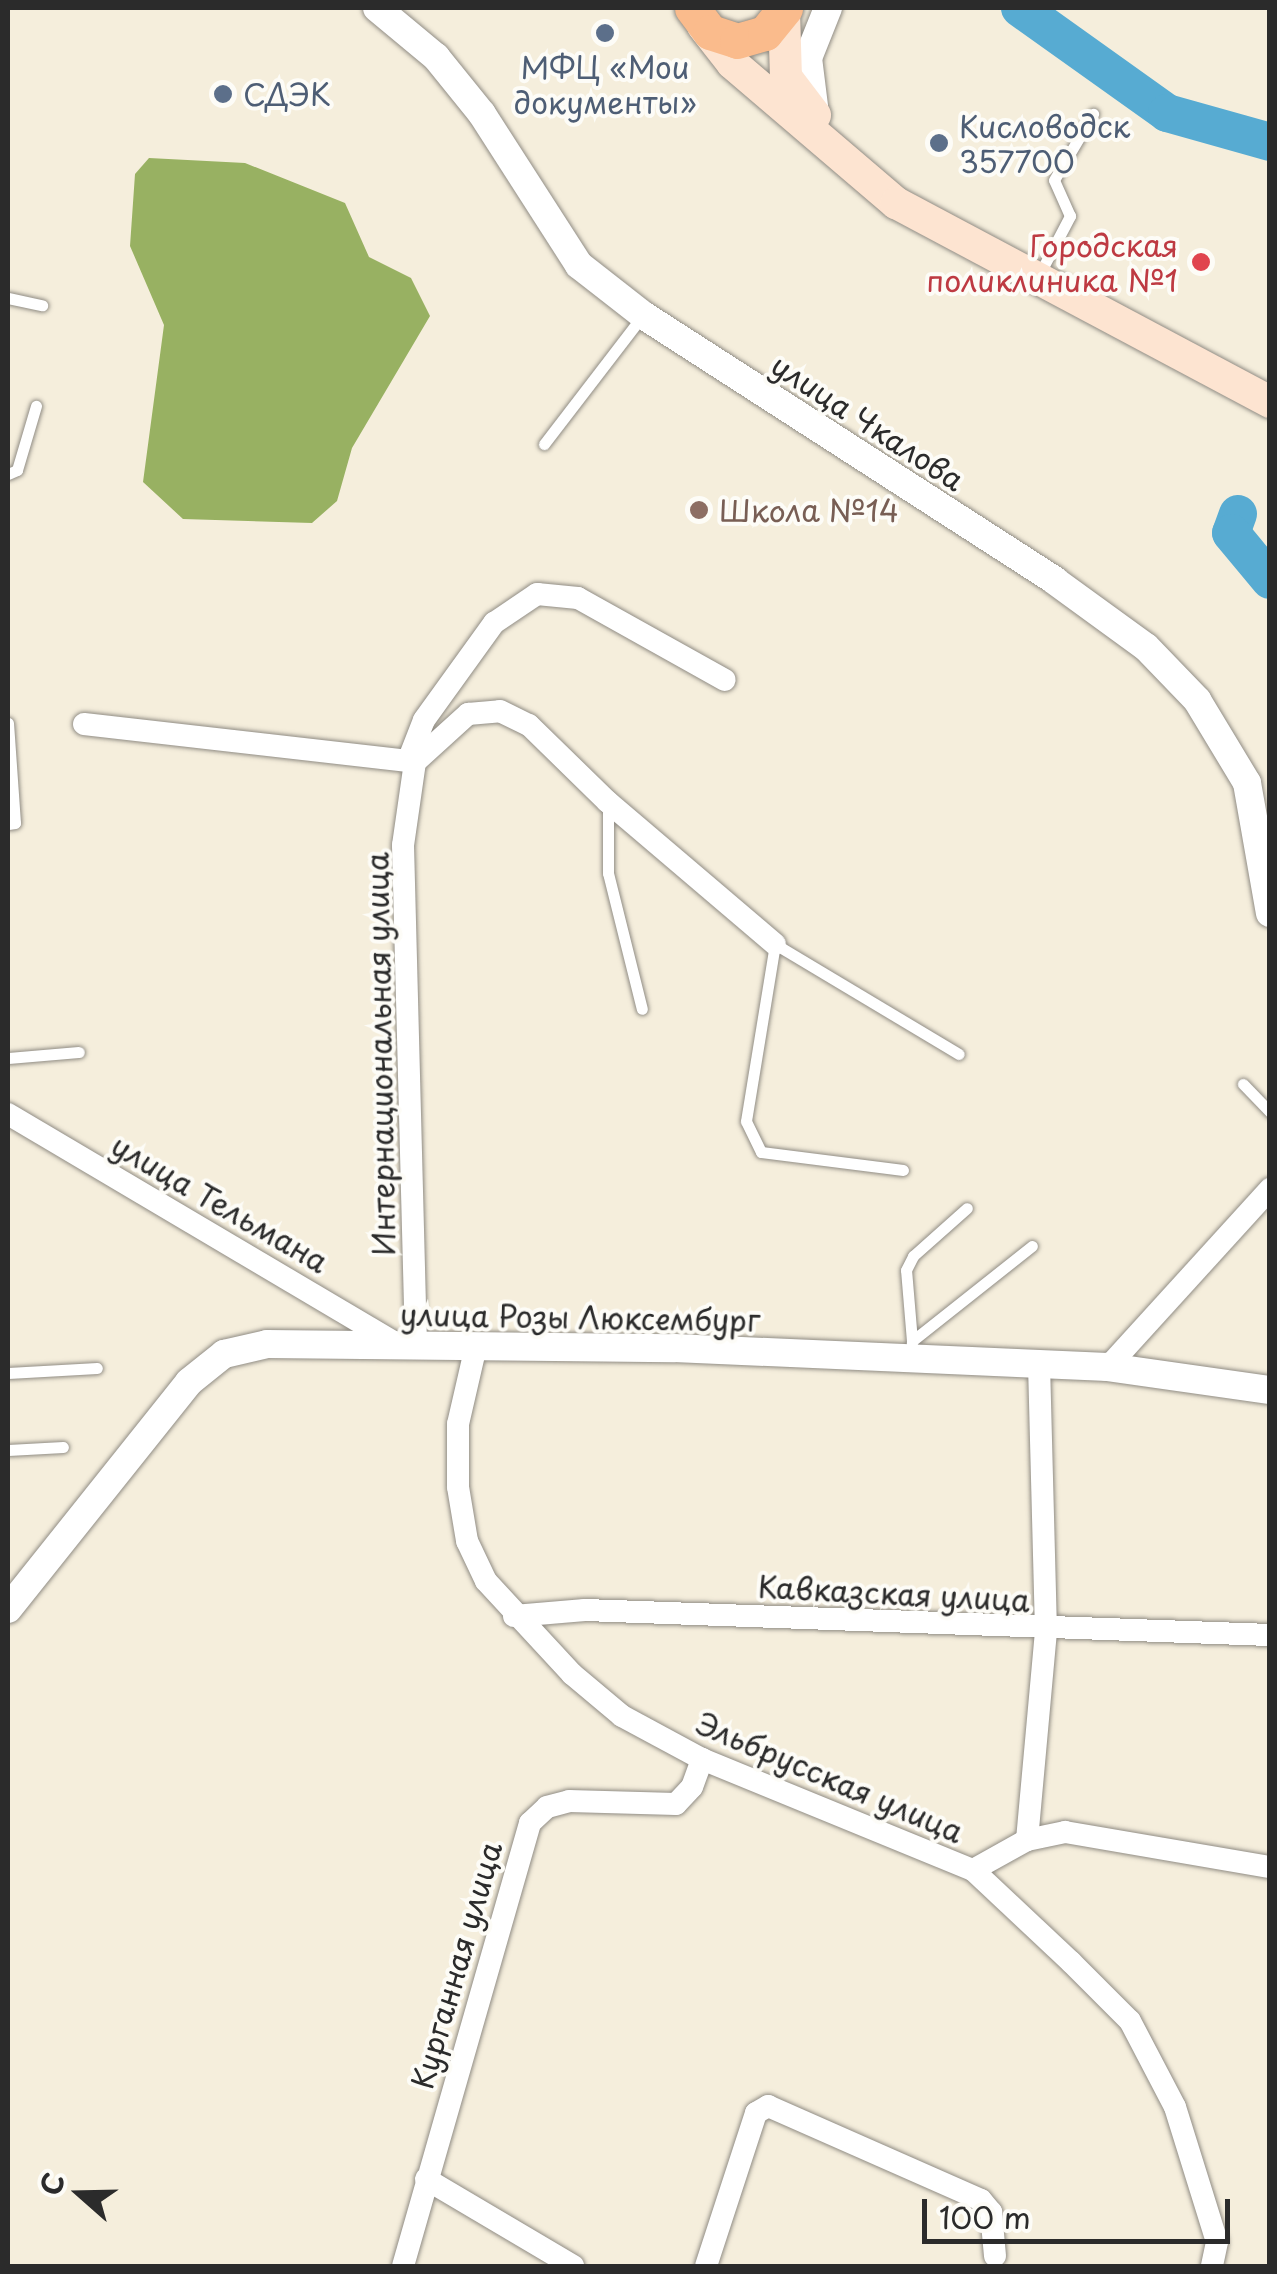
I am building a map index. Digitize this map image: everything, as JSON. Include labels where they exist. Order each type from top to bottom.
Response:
[{"type":"main road","points":[[786,9],[786,77],[815,116],[926,214]]},
{"type":"main road","points":[[690,13],[718,36],[747,40],[765,33],[786,9]]},
{"type":"main road","points":[[690,13],[732,62],[862,178],[1037,278],[1270,402]]},
{"type":"street","name":"улица Чкалова","points":[[377,8],[436,57],[482,114],[571,256],[643,315],[1056,581],[1146,648],[1197,700],[1248,784],[1270,913]]},
{"type":"street","points":[[815,116],[807,66],[828,8]]},
{"type":"street","name":"Интернациональная улица","points":[[408,1346],[404,846],[411,761],[424,720],[494,623],[537,594],[578,598],[725,680]]},
{"type":"street","points":[[84,724],[411,761],[468,714],[500,712],[529,725],[608,802],[775,944]]},
{"type":"street","name":"улица Тельмана","points":[[8,1114],[408,1346]]},
{"type":"street","points":[[1108,1367],[1270,1189]]},
{"type":"street","name":"улица Розы Люксембург","points":[[8,1609],[189,1382],[224,1354],[266,1344],[912,1350],[1039,1365],[1108,1367],[1270,1390]]},
{"type":"street","name":"Эльбрусская улица","points":[[476,1346],[458,1424],[458,1486],[467,1541],[486,1580],[514,1616],[622,1716],[702,1759],[973,1870],[1130,2021],[1175,2106],[1216,2242],[1212,2266]]},
{"type":"street","points":[[1027,1840],[1046,1631],[1039,1365]]},
{"type":"street","name":"Кавказская улица","points":[[514,1616],[677,1612],[1046,1631],[1270,1635]]},
{"type":"street","name":"Курганная улица","points":[[403,2266],[530,1823],[547,1807],[569,1801],[654,1808],[676,1804],[692,1788],[702,1759]]},
{"type":"street","points":[[973,1870],[1027,1840],[1066,1832],[1270,1867]]},
{"type":"street","points":[[706,2266],[756,2113],[768,2106],[980,2200],[991,2212],[994,2256]]},
{"type":"street","points":[[426,2179],[573,2266]]},
{"type":"lane","points":[[1037,278],[1070,216],[1054,180],[1093,114]]},
{"type":"lane","points":[[8,298],[42,305]]},
{"type":"lane","points":[[544,444],[643,315]]},
{"type":"lane","points":[[8,474],[16,470],[36,406]]},
{"type":"lane","points":[[8,723],[15,823],[8,824]]},
{"type":"lane","points":[[608,802],[608,873],[642,1009]]},
{"type":"lane","points":[[903,1170],[760,1152],[746,1121],[775,944],[959,1054]]},
{"type":"lane","points":[[8,1058],[79,1052]]},
{"type":"lane","points":[[1243,1084],[1270,1112]]},
{"type":"lane","points":[[912,1350],[906,1270],[913,1256],[967,1208]]},
{"type":"lane","points":[[912,1350],[1032,1246]]},
{"type":"lane","points":[[8,1373],[98,1368]]},
{"type":"lane","points":[[8,1450],[63,1448]]},
{"type":"green space","points":[[149,158],[245,163],[345,203],[369,257],[411,278],[430,316],[352,448],[337,501],[312,523],[183,519],[143,482],[164,325],[130,246],[135,174]]},
{"type":"waterway","points":[[1020,8],[1167,113],[1270,142]]},
{"type":"waterway","points":[[1238,514],[1231,533],[1270,580]]},
{"type":"place","name":"МФЦ «Мои документы»","points":[[605,33]]},
{"type":"place","name":"СДЭК","points":[[223,94]]},
{"type":"place","name":"Кисловодск 357700","points":[[939,143]]},
{"type":"place","name":"Городская поликлиника №1","points":[[1201,262]]},
{"type":"place","name":"Школа №14","points":[[699,510]]}]
